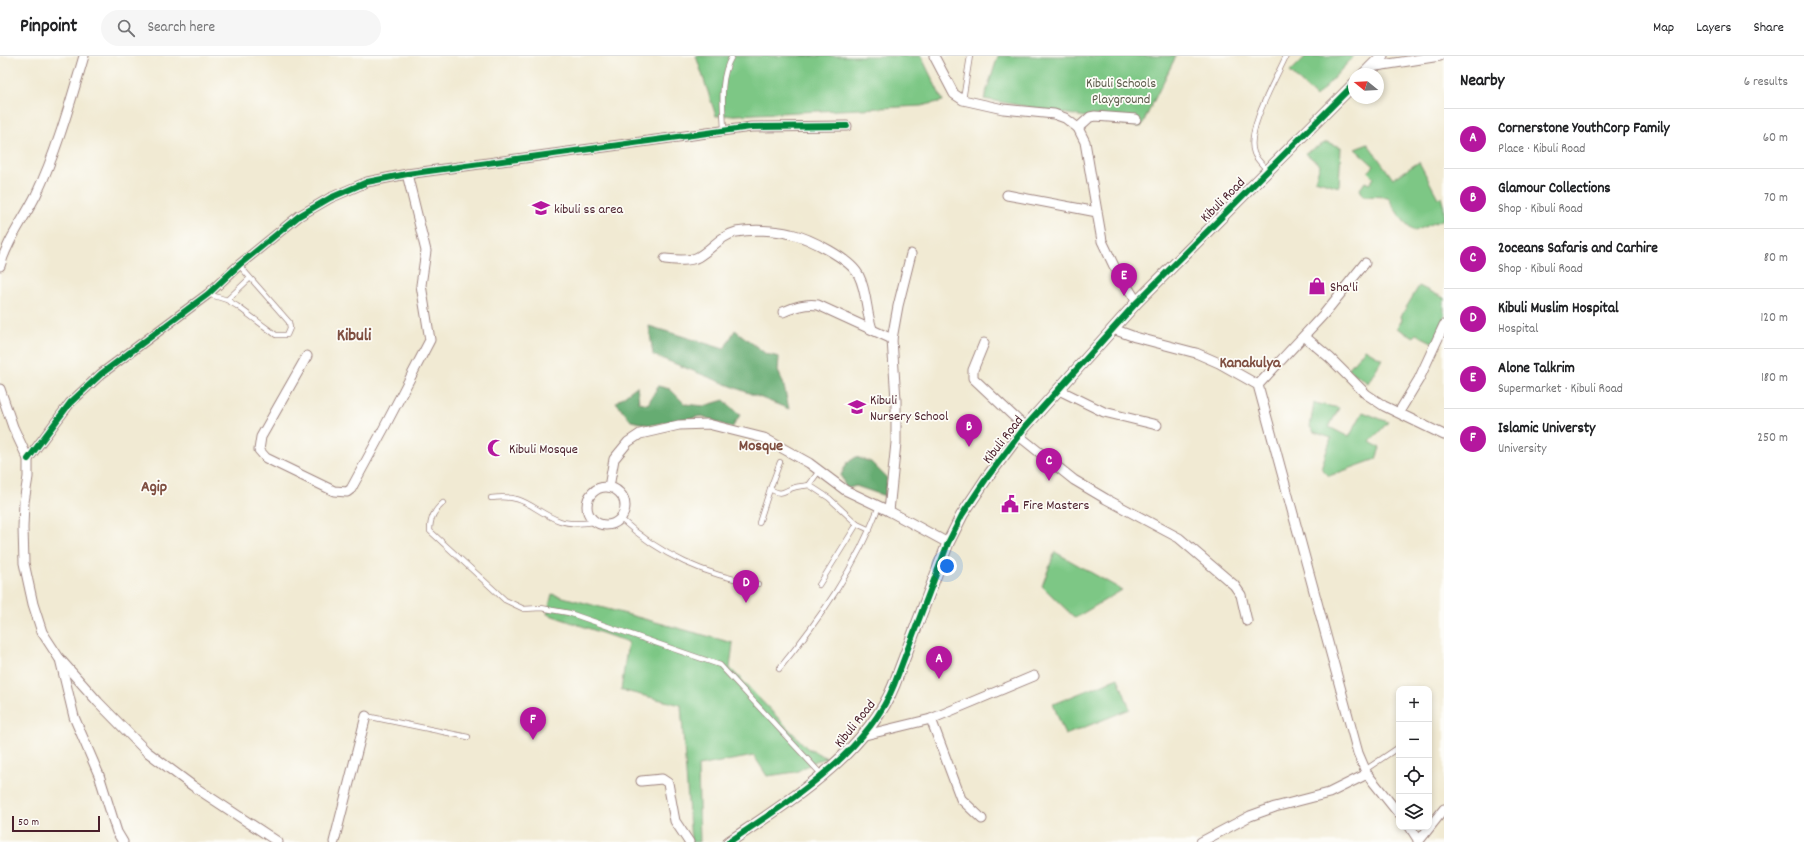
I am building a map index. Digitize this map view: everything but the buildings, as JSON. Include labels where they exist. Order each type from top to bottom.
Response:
[{"type":"street","points":[[0,266],[8,246],[45,174],[66,117],[84,56]]},
{"type":"street","points":[[934,56],[954,94],[963,100],[1003,109],[1054,114],[1065,118],[1078,128],[1085,142],[1102,241],[1108,256],[1137,302]]},
{"type":"street","points":[[1370,68],[1382,56]]},
{"type":"street","points":[[1382,68],[1440,56]]},
{"type":"street","name":"Kibuli Road","points":[[729,842],[805,790],[822,776],[861,736],[890,695],[948,543],[962,515],[1022,432],[1137,302],[1348,90]]},
{"type":"street","points":[[1078,128],[1090,117],[1095,116],[1136,119]]},
{"type":"street","points":[[28,459],[70,403],[96,379],[208,294],[239,265],[298,216],[330,198],[367,182],[407,174],[724,130],[751,127],[847,126]]},
{"type":"street","points":[[307,356],[265,429],[260,443],[260,450],[266,458],[334,491],[347,492],[351,488],[384,428],[430,340],[421,285],[426,251],[407,174]]},
{"type":"street","points":[[1007,195],[1097,212]]},
{"type":"street","points":[[665,259],[685,260],[697,257],[718,240],[735,232],[755,231],[790,234],[800,237],[839,257],[854,268],[860,276],[872,329]]},
{"type":"street","points":[[889,511],[896,443],[896,400],[892,339],[898,306],[911,254]]},
{"type":"street","points":[[1258,385],[1324,314],[1365,263]]},
{"type":"street","points":[[783,312],[799,305],[809,303],[818,304],[892,339]]},
{"type":"street","points":[[1399,412],[1419,379],[1444,325]]},
{"type":"street","points":[[1113,329],[1135,337],[1196,353],[1219,363],[1258,385],[1358,753],[1366,772],[1396,810]]},
{"type":"street","points":[[1304,336],[1330,358],[1366,394],[1384,406],[1444,435]]},
{"type":"street","points":[[984,343],[973,370],[972,378],[1022,432],[1074,480],[1179,538],[1234,585],[1241,595],[1247,622]]},
{"type":"street","points":[[0,390],[13,427],[28,459],[28,477],[24,502],[24,563],[33,604],[42,632],[60,658],[98,702],[146,750],[194,786],[278,842]]},
{"type":"street","points":[[1059,390],[1104,412],[1157,425]]},
{"type":"street","points":[[609,487],[614,459],[628,442],[640,434],[679,425],[708,424],[764,438],[809,463],[845,490],[889,511],[948,543]]},
{"type":"street","points":[[609,487],[621,493],[625,506],[621,519],[608,526],[595,522],[587,512],[588,499],[596,489],[609,487]]},
{"type":"street","points":[[60,658],[74,717],[92,756],[117,832],[123,842]]},
{"type":"street","points":[[861,736],[931,719],[1034,676]]},
{"type":"street","points":[[334,842],[366,716]]},
{"type":"street","points":[[931,719],[961,799],[982,819]]},
{"type":"street","points":[[1201,842],[1250,816],[1275,807],[1329,793],[1366,772]]},
{"type":"street","points":[[641,781],[662,779],[668,783],[675,821],[689,842]]},
{"type":"street","points":[[1412,830],[1418,842],[1444,809]]},
{"type":"lane","points":[[724,130],[723,87],[728,63],[732,56]]},
{"type":"lane","points":[[963,100],[970,56]]},
{"type":"lane","points":[[1267,170],[1254,152],[1254,133],[1265,98],[1286,56]]},
{"type":"lane","points":[[208,294],[227,300],[276,336],[287,335],[290,328],[289,322],[239,265]]},
{"type":"lane","points":[[227,300],[250,278]]},
{"type":"lane","points":[[758,523],[780,462]]},
{"type":"lane","points":[[809,485],[819,471]]},
{"type":"lane","points":[[770,489],[777,493],[783,494],[795,487],[809,485],[829,498],[857,524],[870,530]]},
{"type":"lane","points":[[491,498],[503,496],[518,498],[560,521],[573,524],[595,522]]},
{"type":"lane","points":[[443,503],[435,510],[430,521],[430,531],[505,600],[524,608],[541,608],[569,613],[720,665],[822,776]]},
{"type":"lane","points":[[779,669],[825,610],[846,576],[870,530],[879,506]]},
{"type":"lane","points":[[621,519],[636,533],[666,553],[691,565],[721,577],[758,584]]},
{"type":"lane","points":[[819,585],[857,524]]},
{"type":"lane","points":[[366,716],[468,737]]},
{"type":"lane","points":[[1366,772],[1396,749]]},
{"type":"green space","points":[[696,56],[921,56],[943,101],[921,106],[716,116]]},
{"type":"green space","name":"Kibuli Schools Playground","points":[[998,56],[1176,56],[1141,127],[984,99]]},
{"type":"green space","points":[[1306,56],[1354,56],[1316,97],[1290,72]]},
{"type":"green space","points":[[1327,142],[1341,147],[1339,187],[1315,180],[1320,165],[1305,153]]},
{"type":"green space","points":[[1368,144],[1393,179],[1419,162],[1438,198],[1441,197],[1444,208],[1444,219],[1415,231],[1403,220],[1388,197],[1363,196],[1360,189],[1365,182],[1369,184],[1374,178],[1368,172],[1374,166],[1355,149]]},
{"type":"green space","points":[[1419,286],[1444,298],[1444,329],[1436,344],[1416,334],[1413,337],[1397,328],[1402,320],[1401,316]]},
{"type":"green space","points":[[649,326],[724,349],[735,330],[766,354],[779,357],[778,371],[783,382],[789,409],[653,355]]},
{"type":"green space","points":[[1365,349],[1382,359],[1368,383],[1348,369]]},
{"type":"green space","points":[[637,386],[639,402],[648,404],[658,386],[670,389],[685,404],[704,406],[724,400],[740,415],[732,428],[702,416],[650,425],[631,421],[616,402]]},
{"type":"green space","points":[[1314,403],[1339,408],[1329,427],[1349,437],[1363,412],[1388,422],[1370,442],[1380,448],[1376,459],[1329,476],[1321,468],[1331,438],[1314,432],[1310,427]]},
{"type":"green space","points":[[856,457],[871,462],[887,478],[885,496],[856,486],[846,489],[841,475],[847,463]]},
{"type":"green space","points":[[1055,552],[1122,590],[1075,618],[1042,586]]},
{"type":"green space","points":[[552,594],[733,643],[730,668],[807,748],[827,758],[816,761],[796,772],[767,776],[754,756],[698,766],[700,842],[691,842],[681,705],[621,690],[628,642],[547,614]]},
{"type":"green space","points":[[1118,678],[1130,709],[1065,735],[1053,704]]},
{"type":"cycle path","points":[[729,842],[800,793],[824,774],[865,733],[882,710],[894,685],[948,543],[962,515],[986,479],[1025,427],[1137,302],[1348,90]]},
{"type":"cycle path","points":[[28,459],[70,403],[101,374],[208,294],[239,265],[299,216],[330,198],[367,182],[407,174],[751,127],[847,126]]},
{"type":"place","name":"kibuli ss area","points":[[541,208]]},
{"type":"place","name":"Sha'li","points":[[1317,286]]},
{"type":"place","name":"Alone Talkrim","points":[[1124,296]]},
{"type":"place","name":"Kibuli Nursery School","points":[[857,407]]},
{"type":"place","name":"Glamour Collections","points":[[969,447]]},
{"type":"place","name":"Kibuli Mosque","points":[[496,448]]},
{"type":"place","name":"2oceans Safaris and Carhire","points":[[1049,481]]},
{"type":"place","name":"Fire Masters","points":[[1010,504]]},
{"type":"place","name":"Kibuli Muslim Hospital","points":[[746,603]]},
{"type":"place","name":"Cornerstone YouthCorp Family","points":[[939,679]]},
{"type":"place","name":"Islamic Universty","points":[[533,740]]},
{"type":"district","name":"Kibuli","points":[[354,334]]},
{"type":"district","name":"Kanakulya","points":[[1250,361]]},
{"type":"district","name":"Mosque","points":[[761,444]]},
{"type":"district","name":"Agip","points":[[154,485]]}]
